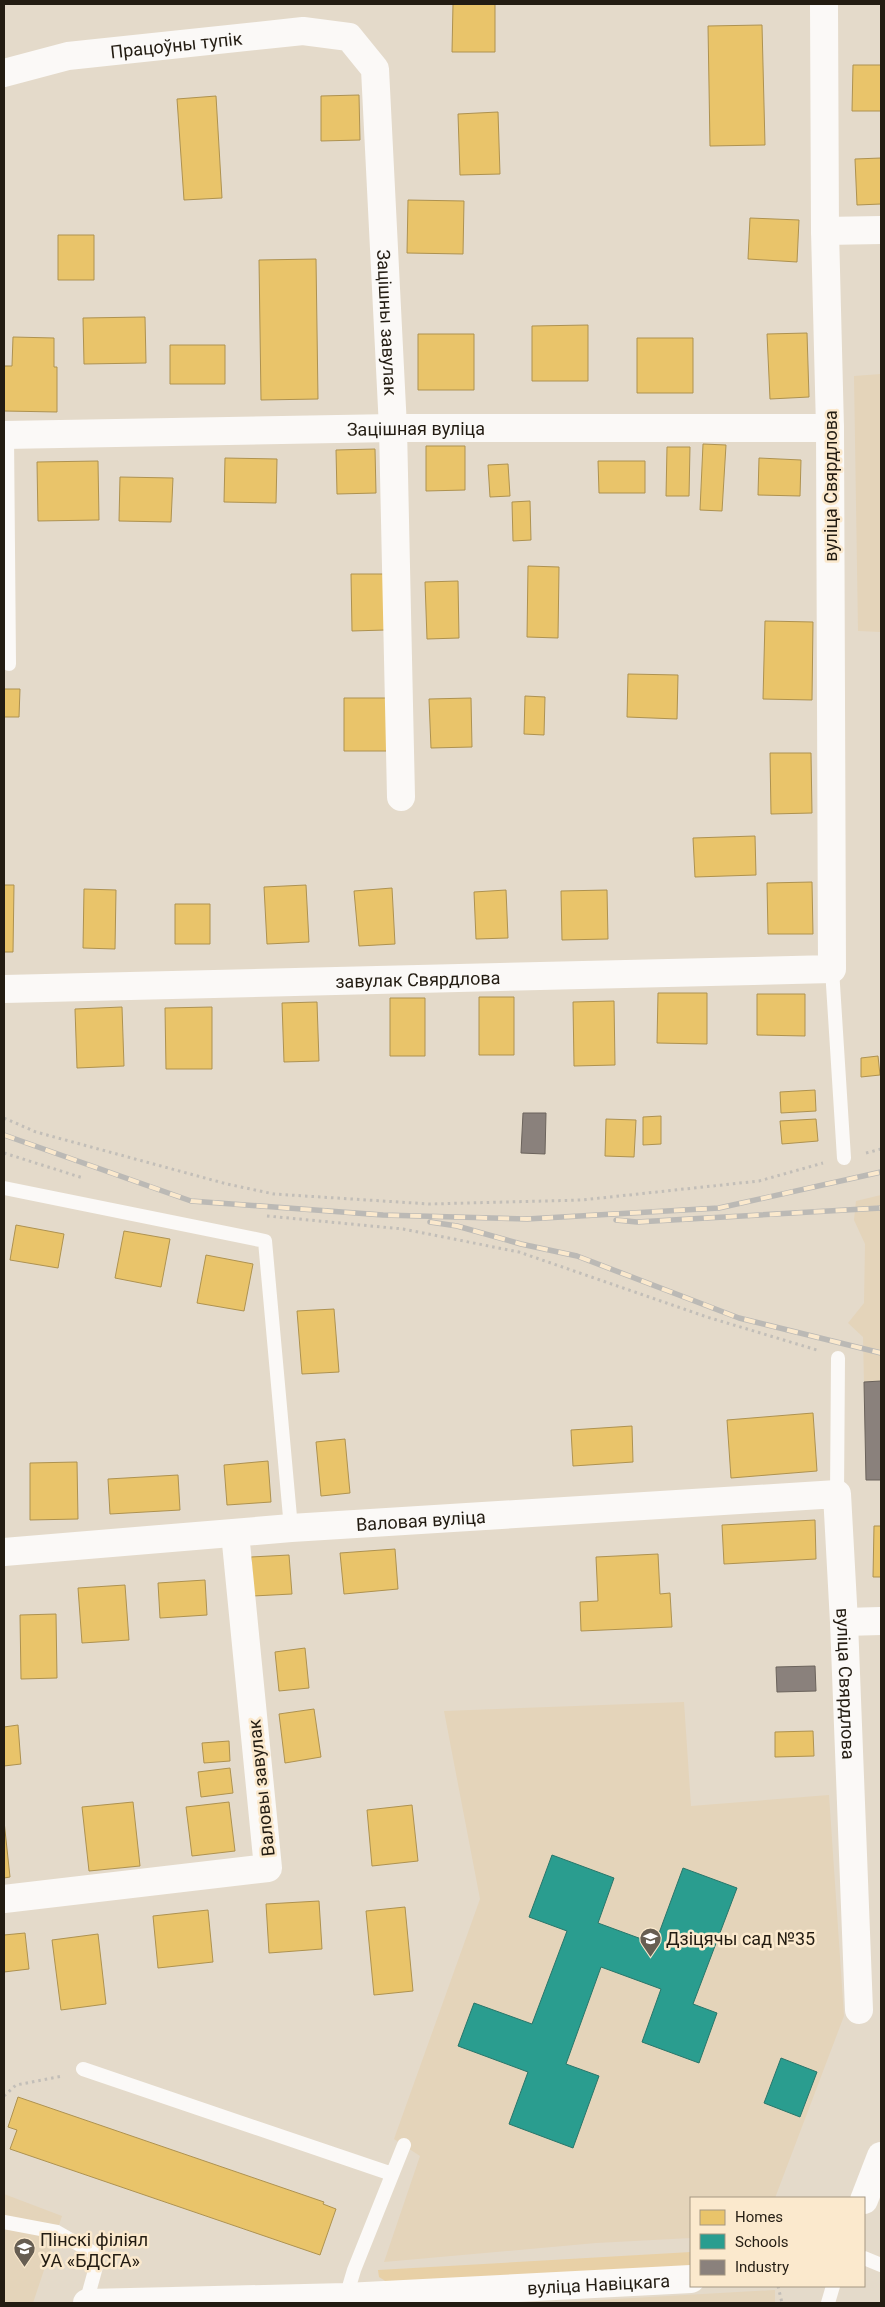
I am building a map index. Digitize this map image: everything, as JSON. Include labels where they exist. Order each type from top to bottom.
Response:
[{"type":"street","name":"вуліца Свярдлова","points":[[824,4],[825,231],[830,428],[832,969]]},
{"type":"street","name":"Працоўны тупік","points":[[4,73],[68,56],[303,31],[349,37]]},
{"type":"street","name":"Зацішны завулак","points":[[349,37],[375,69],[393,428],[402,797]]},
{"type":"street","points":[[825,231],[881,230]]},
{"type":"street","name":"Зацішная вуліца","points":[[5,435],[393,428],[830,428]]},
{"type":"street","name":"завулак Свярдлова","points":[[4,989],[832,969]]},
{"type":"street","name":"вуліца Свярдлова","points":[[837,1494],[844,1622],[859,2010]]},
{"type":"street","name":"Валовая вуліца","points":[[4,1552],[292,1528],[837,1494]]},
{"type":"street","name":"Валовы завулак","points":[[4,1899],[268,1868],[236,1533]]},
{"type":"street","points":[[844,1622],[881,1621]]},
{"type":"street","points":[[865,2197],[881,2156]]},
{"type":"street","name":"вуліца Навіцкага","points":[[86,2303],[346,2297],[690,2279]]},
{"type":"lane","points":[[5,435],[10,664]]},
{"type":"lane","points":[[832,969],[844,1158]]},
{"type":"lane","points":[[4,1188],[265,1241],[292,1528]]},
{"type":"lane","name":"вуліца Свярдлова","points":[[837,1494],[838,1358]]},
{"type":"lane","points":[[84,2068],[392,2174]]},
{"type":"lane","points":[[346,2297],[354,2270],[404,2145]]},
{"type":"lane","points":[[4,2222],[57,2232],[99,2256],[86,2303]]},
{"type":"lane","points":[[865,2258],[881,2265]]},
{"type":"lane","points":[[828,2303],[834,2287]]},
{"type":"path","points":[[4,1118],[36,1132],[227,1184],[274,1194],[430,1204],[582,1200],[759,1181],[844,1158]]},
{"type":"path","points":[[4,1153],[89,1180]]},
{"type":"path","points":[[264,1216],[403,1229],[519,1252],[707,1317],[838,1358]]},
{"type":"path","points":[[4,2096],[16,2086],[66,2076]]},
{"type":"path","points":[[778,2287],[782,2303]]},
{"type":"shaded area","points":[[881,374],[881,632],[858,631],[854,376]]},
{"type":"shaded area","points":[[881,1195],[881,1480],[866,1480],[863,1337],[848,1323],[864,1303],[865,1244],[854,1220],[856,1201]]},
{"type":"shaded area","name":"Дзіцячы сад №35","points":[[684,1702],[691,1806],[829,1795],[844,2016],[775,2197],[690,2197],[690,2238],[596,2243],[384,2262],[420,2156],[394,2139],[480,1899],[444,1711]]},
{"type":"shaded area","name":"Пінскі філіял УА «БДСГА»","points":[[4,2194],[62,2216],[33,2303],[4,2303]]},
{"type":"shaded area","points":[[690,2252],[690,2268],[387,2282],[379,2277],[378,2270]]},
{"type":"shaded area","points":[[775,2290],[775,2303],[545,2303]]},
{"type":"building: Homes","points":[[453,4],[495,4],[495,52],[452,52]]},
{"type":"building: Homes","points":[[762,25],[765,145],[710,146],[708,26]]},
{"type":"building: Homes","points":[[853,65],[881,65],[881,111],[852,111]]},
{"type":"building: Homes","points":[[359,95],[360,140],[321,141],[321,96]]},
{"type":"building: Homes","points":[[216,96],[222,198],[184,200],[177,99]]},
{"type":"building: Homes","points":[[498,112],[500,174],[460,175],[458,114]]},
{"type":"building: Homes","points":[[881,158],[881,204],[857,205],[855,159]]},
{"type":"building: Homes","points":[[408,200],[464,201],[463,254],[407,253]]},
{"type":"building: Homes","points":[[750,218],[799,220],[797,262],[748,259]]},
{"type":"building: Homes","points":[[58,235],[94,235],[94,280],[58,280]]},
{"type":"building: Homes","points":[[316,259],[318,399],[261,400],[259,260]]},
{"type":"building: Homes","points":[[145,317],[146,363],[84,364],[83,318]]},
{"type":"building: Homes","points":[[588,325],[588,381],[532,381],[532,326]]},
{"type":"building: Homes","points":[[807,333],[809,397],[770,399],[767,334]]},
{"type":"building: Homes","points":[[418,334],[474,334],[474,390],[418,390]]},
{"type":"building: Homes","points":[[13,337],[54,338],[54,367],[57,367],[57,412],[4,411],[4,366],[12,366]]},
{"type":"building: Homes","points":[[637,338],[693,338],[693,393],[637,393]]},
{"type":"building: Homes","points":[[170,345],[225,345],[225,384],[170,384]]},
{"type":"building: Homes","points":[[703,444],[726,445],[722,511],[700,510]]},
{"type":"building: Homes","points":[[426,446],[465,446],[465,490],[426,491]]},
{"type":"building: Homes","points":[[667,447],[690,447],[689,496],[666,496]]},
{"type":"building: Homes","points":[[375,449],[376,493],[337,494],[336,450]]},
{"type":"building: Homes","points":[[225,458],[277,459],[276,503],[224,502]]},
{"type":"building: Homes","points":[[759,458],[801,460],[800,496],[758,495]]},
{"type":"building: Homes","points":[[98,461],[99,520],[38,521],[37,462]]},
{"type":"building: Homes","points":[[598,461],[645,461],[645,493],[599,493]]},
{"type":"building: Homes","points":[[508,464],[510,496],[490,497],[488,465]]},
{"type":"building: Homes","points":[[120,477],[173,478],[171,522],[119,521]]},
{"type":"building: Homes","points":[[530,501],[531,540],[513,541],[512,502]]},
{"type":"building: Homes","points":[[528,566],[559,567],[558,638],[527,637]]},
{"type":"building: Homes","points":[[351,574],[384,574],[385,630],[352,631]]},
{"type":"building: Homes","points":[[458,581],[459,638],[427,639],[425,582]]},
{"type":"building: Homes","points":[[765,621],[813,622],[812,700],[763,699]]},
{"type":"building: Homes","points":[[628,674],[678,675],[677,719],[627,717]]},
{"type":"building: Homes","points":[[4,689],[20,689],[19,717],[4,717]]},
{"type":"building: Homes","points":[[525,696],[545,697],[544,735],[524,734]]},
{"type":"building: Homes","points":[[344,698],[392,698],[392,751],[344,751]]},
{"type":"building: Homes","points":[[471,698],[472,747],[431,748],[429,699]]},
{"type":"building: Homes","points":[[770,753],[811,753],[812,813],[771,814]]},
{"type":"building: Homes","points":[[755,836],[756,875],[695,877],[693,838]]},
{"type":"building: Homes","points":[[812,882],[813,934],[768,934],[767,883]]},
{"type":"building: Homes","points":[[4,885],[14,885],[13,952],[4,952]]},
{"type":"building: Homes","points":[[306,885],[309,942],[267,944],[264,887]]},
{"type":"building: Homes","points":[[392,888],[395,944],[359,946],[354,891]]},
{"type":"building: Homes","points":[[84,889],[116,890],[115,949],[83,948]]},
{"type":"building: Homes","points":[[506,890],[508,938],[476,939],[474,892]]},
{"type":"building: Homes","points":[[607,890],[608,939],[562,940],[561,891]]},
{"type":"building: Homes","points":[[175,904],[210,904],[210,944],[175,944]]},
{"type":"building: Homes","points":[[658,993],[707,993],[707,1044],[657,1043]]},
{"type":"building: Homes","points":[[757,994],[805,994],[805,1036],[757,1035]]},
{"type":"building: Homes","points":[[479,997],[514,997],[514,1055],[479,1055]]},
{"type":"building: Homes","points":[[390,998],[425,998],[425,1056],[390,1056]]},
{"type":"building: Homes","points":[[614,1001],[615,1065],[574,1066],[573,1002]]},
{"type":"building: Homes","points":[[317,1002],[319,1061],[284,1062],[282,1003]]},
{"type":"building: Homes","points":[[122,1007],[124,1066],[77,1068],[75,1009]]},
{"type":"building: Homes","points":[[212,1007],[212,1069],[166,1069],[165,1008]]},
{"type":"building: Homes","points":[[878,1056],[880,1075],[861,1077],[861,1058]]},
{"type":"building: Homes","points":[[815,1090],[816,1111],[781,1113],[780,1092]]},
{"type":"building: Homes","points":[[661,1116],[661,1144],[643,1145],[643,1117]]},
{"type":"building: Homes","points":[[606,1119],[636,1120],[634,1157],[605,1156]]},
{"type":"building: Homes","points":[[816,1119],[818,1141],[782,1144],[780,1121]]},
{"type":"building: Homes","points":[[16,1225],[64,1234],[58,1268],[10,1260]]},
{"type":"building: Homes","points":[[124,1231],[170,1239],[161,1287],[115,1278]]},
{"type":"building: Homes","points":[[206,1255],[253,1264],[244,1311],[197,1303]]},
{"type":"building: Homes","points":[[334,1309],[339,1372],[302,1374],[297,1311]]},
{"type":"building: Homes","points":[[813,1413],[817,1471],[731,1478],[727,1420]]},
{"type":"building: Homes","points":[[632,1426],[633,1462],[573,1466],[571,1430]]},
{"type":"building: Homes","points":[[345,1439],[350,1493],[321,1496],[316,1442]]},
{"type":"building: Homes","points":[[268,1461],[271,1502],[227,1505],[224,1465]]},
{"type":"building: Homes","points":[[77,1462],[78,1519],[30,1520],[30,1463]]},
{"type":"building: Homes","points":[[178,1475],[180,1510],[110,1514],[108,1479]]},
{"type":"building: Homes","points":[[815,1520],[816,1559],[724,1564],[722,1525]]},
{"type":"building: Homes","points":[[874,1526],[881,1526],[881,1577],[873,1577]]},
{"type":"building: Homes","points":[[395,1549],[398,1589],[344,1594],[340,1553]]},
{"type":"building: Homes","points":[[658,1554],[660,1594],[670,1593],[672,1627],[581,1631],[580,1602],[598,1601],[596,1557]]},
{"type":"building: Homes","points":[[289,1555],[292,1594],[253,1596],[251,1557]]},
{"type":"building: Homes","points":[[205,1580],[207,1615],[160,1618],[158,1583]]},
{"type":"building: Homes","points":[[125,1585],[129,1640],[82,1643],[78,1588]]},
{"type":"building: Homes","points":[[56,1614],[57,1678],[21,1679],[20,1615]]},
{"type":"building: Homes","points":[[305,1648],[309,1688],[279,1691],[275,1652]]},
{"type":"building: Homes","points":[[314,1709],[321,1757],[285,1763],[279,1714]]},
{"type":"building: Homes","points":[[18,1725],[21,1764],[4,1766],[4,1727]]},
{"type":"building: Homes","points":[[813,1731],[814,1756],[775,1757],[775,1732]]},
{"type":"building: Homes","points":[[229,1741],[230,1761],[204,1763],[202,1743]]},
{"type":"building: Homes","points":[[230,1768],[233,1793],[201,1797],[198,1772]]},
{"type":"building: Homes","points":[[133,1802],[140,1866],[89,1871],[82,1807]]},
{"type":"building: Homes","points":[[229,1802],[235,1851],[192,1856],[186,1807]]},
{"type":"building: Homes","points":[[412,1805],[418,1861],[372,1866],[367,1810]]},
{"type":"building: Homes","points":[[4,1821],[10,1877],[4,1878]]},
{"type":"building: Homes","points":[[319,1901],[322,1949],[269,1953],[266,1904]]},
{"type":"building: Homes","points":[[405,1907],[413,1991],[374,1995],[366,1911]]},
{"type":"building: Homes","points":[[208,1910],[213,1962],[158,1968],[153,1916]]},
{"type":"building: Homes","points":[[25,1933],[29,1969],[4,1972],[4,1935]]},
{"type":"building: Homes","points":[[98,1934],[106,2004],[61,2010],[52,1940]]},
{"type":"building: Homes","points":[[18,2097],[324,2202],[323,2204],[336,2209],[320,2255],[10,2149],[17,2130],[8,2127]]},
{"type":"building: Schools","points":[[552,1855],[614,1878],[598,1923],[655,1944],[683,1868],[737,1888],[693,2004],[717,2013],[699,2063],[642,2042],[661,1989],[601,1967],[566,2064],[599,2076],[573,2148],[509,2124],[528,2072],[458,2046],[474,2003],[532,2024],[567,1931],[529,1917]]},
{"type":"building: Schools","points":[[781,2058],[817,2072],[800,2117],[764,2103]]},
{"type":"building: Industry","points":[[523,1113],[546,1113],[545,1154],[521,1153]]},
{"type":"building: Industry","points":[[881,1381],[881,1480],[866,1480],[864,1382]]},
{"type":"building: Industry","points":[[815,1666],[816,1691],[777,1692],[776,1667]]},
{"type":"railway","points":[[4,1135],[191,1201],[383,1215],[527,1219],[719,1208],[881,1172]]},
{"type":"railway","points":[[616,1220],[637,1222],[881,1208]]},
{"type":"railway","points":[[430,1222],[457,1226],[521,1244],[577,1256],[739,1318],[881,1353]]},
{"type":"place","name":"Дзіцячы сад №35","points":[[650,1957]]},
{"type":"place","name":"Пінскі філіял УА «БДСГА»","points":[[24,2268]]}]
